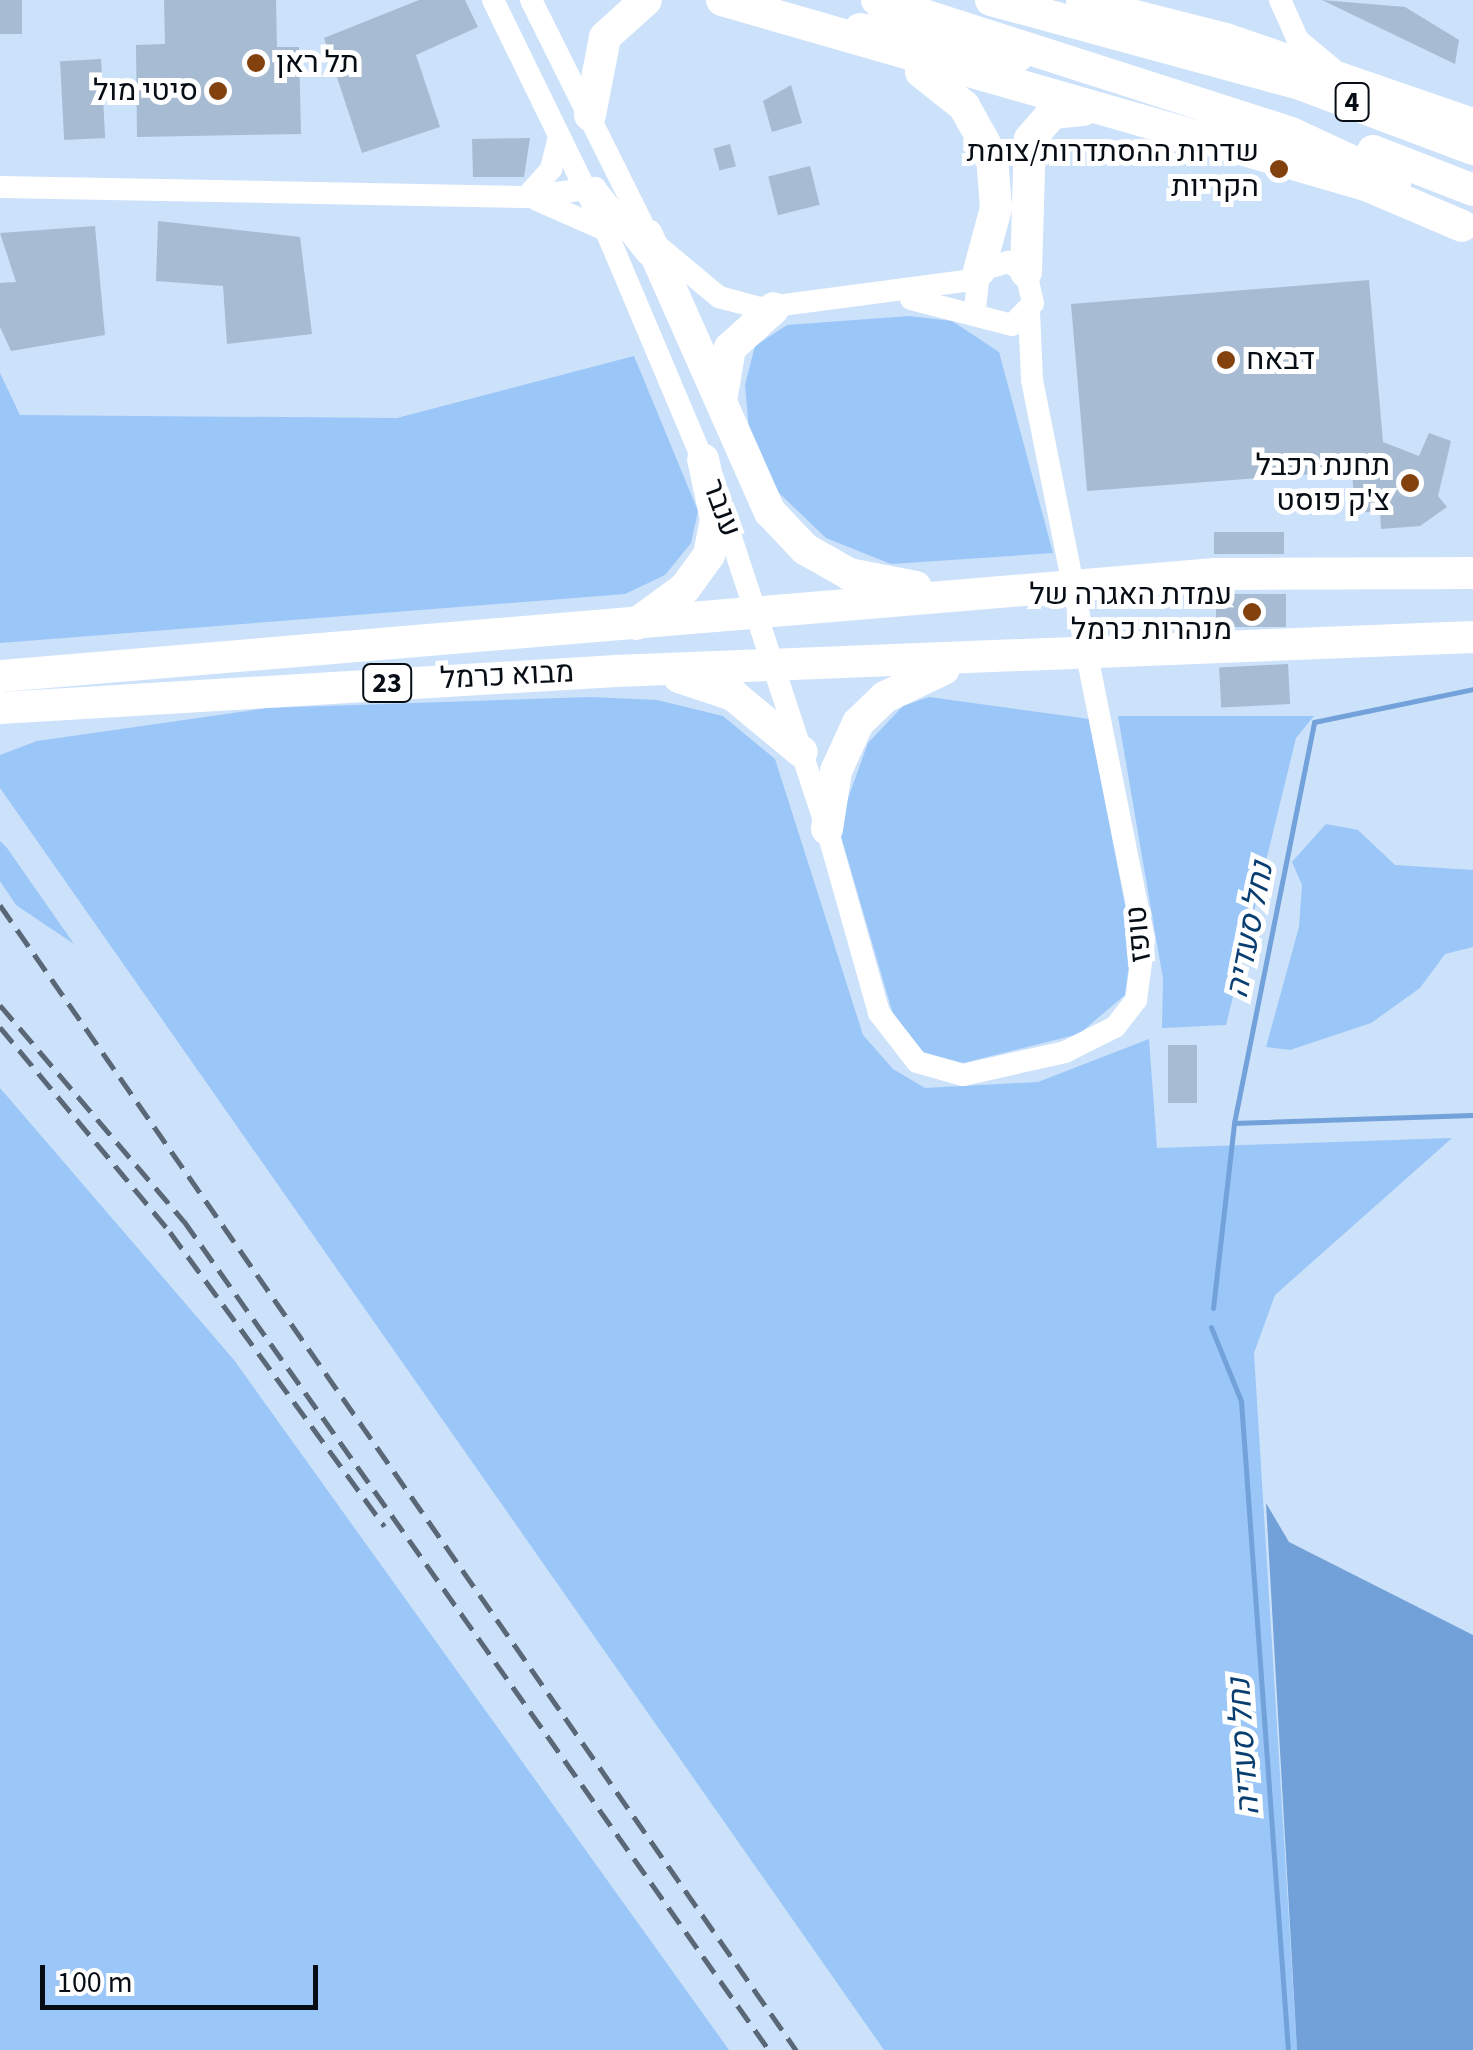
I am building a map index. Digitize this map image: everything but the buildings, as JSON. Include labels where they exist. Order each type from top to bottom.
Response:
[{"type":"highway","points":[[590,115],[605,37],[646,0]]},
{"type":"highway","points":[[722,0],[800,22],[900,58],[1348,180],[1467,230]]},
{"type":"highway","name":"4","points":[[876,0],[1052,50],[1290,133],[1370,165],[1467,230]]},
{"type":"highway","name":"4","points":[[991,0],[1300,84],[1473,149]]},
{"type":"highway","points":[[800,22],[998,56],[1052,50]]},
{"type":"highway","points":[[900,58],[964,106],[992,156],[996,208],[976,276]]},
{"type":"highway","points":[[1026,272],[1030,139],[1053,113],[1094,112]]},
{"type":"highway","points":[[1290,133],[1366,148],[1473,190]]},
{"type":"highway","points":[[648,235],[770,512],[805,548],[882,584],[976,593]]},
{"type":"highway","points":[[724,410],[726,357],[774,308]]},
{"type":"highway","points":[[635,624],[685,588],[709,556],[716,518],[703,458]]},
{"type":"highway","name":"23","points":[[761,614],[1216,574],[1473,573]]},
{"type":"highway","name":"מבוא כרמל","points":[[0,676],[761,614]]},
{"type":"highway","name":"23","points":[[774,665],[1024,658],[1473,637]]},
{"type":"highway","points":[[827,830],[836,770],[858,723],[913,680],[972,659]]},
{"type":"highway","name":"מבוא כרמל","points":[[0,708],[774,665]]},
{"type":"highway","points":[[650,670],[733,695],[802,752]]},
{"type":"main road","points":[[1080,0],[1341,73],[1473,122]]},
{"type":"street","name":"ענבר","points":[[493,0],[609,238],[703,458],[761,614],[827,830]]},
{"type":"street","points":[[532,0],[648,235],[720,297],[774,308],[898,296],[976,276],[1008,262],[1026,272],[1035,292],[1029,312],[1012,325],[898,296]]},
{"type":"street","points":[[1280,0],[1298,40],[1341,73]]},
{"type":"street","points":[[524,197],[545,180],[559,136]]},
{"type":"street","points":[[0,187],[524,197],[585,188],[619,209],[678,305]]},
{"type":"street","points":[[524,197],[588,215],[609,238]]},
{"type":"street","points":[[976,276],[983,317],[1032,380]]},
{"type":"street","name":"טופז","points":[[827,830],[892,1038],[935,1070],[997,1071],[1100,1037],[1142,985],[1144,940],[1032,380],[1029,312]]},
{"type":"shaded area","points":[[909,316],[952,321],[999,352],[1053,553],[891,564],[826,538],[778,492],[750,440],[745,385],[755,346],[787,325]]},
{"type":"shaded area","points":[[634,356],[698,511],[691,543],[665,575],[625,594],[0,643],[0,373],[20,415],[397,418]]},
{"type":"shaded area","points":[[590,697],[657,700],[723,716],[775,759],[863,1035],[893,1069],[925,1088],[1038,1082],[1149,1039],[1157,1148],[1452,1138],[1275,1295],[1254,1353],[1297,2050],[884,2050],[0,788],[0,755],[37,741],[268,708]]},
{"type":"shaded area","points":[[929,697],[1089,719],[1132,942],[1125,995],[1079,1034],[963,1063],[923,1052],[895,1021],[838,826],[868,743],[903,706]]},
{"type":"shaded area","points":[[1118,716],[1314,716],[1296,738],[1226,1025],[1162,1028],[1163,979]]},
{"type":"shaded area","points":[[1326,824],[1358,830],[1395,865],[1473,870],[1473,947],[1445,954],[1420,988],[1371,1023],[1290,1050],[1266,1047],[1299,927],[1302,885],[1292,862]]},
{"type":"shaded area","points":[[0,841],[74,944],[16,905],[0,881]]},
{"type":"shaded area","points":[[0,1088],[234,1360],[729,2050],[0,2050]]},
{"type":"shaded area","points":[[1266,1503],[1289,1542],[1473,1635],[1473,2050],[1297,2050]]},
{"type":"waterway","name":"נחל סעדיה","points":[[1213,1308],[1234,1123],[1314,722],[1473,689]]},
{"type":"waterway","points":[[1234,1123],[1473,1115]]},
{"type":"waterway","name":"נחל סעדיה","points":[[1211,1327],[1241,1401],[1288,2050]]},
{"type":"railway","points":[[0,905],[796,2050]]},
{"type":"railway","points":[[0,1005],[184,1221],[769,2050]]},
{"type":"railway","points":[[0,1027],[170,1232],[384,1526]]},
{"type":"place","name":"תל ראן","points":[[256,63]]},
{"type":"place","name":"סיטי מול","points":[[218,91]]},
{"type":"place","name":"שדרות ההסתדרות/צומת הקריות","points":[[1279,169]]},
{"type":"place","name":"דבאח","points":[[1226,360]]},
{"type":"place","name":"תחנת רכבל צ'ק פוסט","points":[[1410,483]]},
{"type":"place","name":"עמדת האגרה של מנהרות כרמל","points":[[1252,612]]}]
